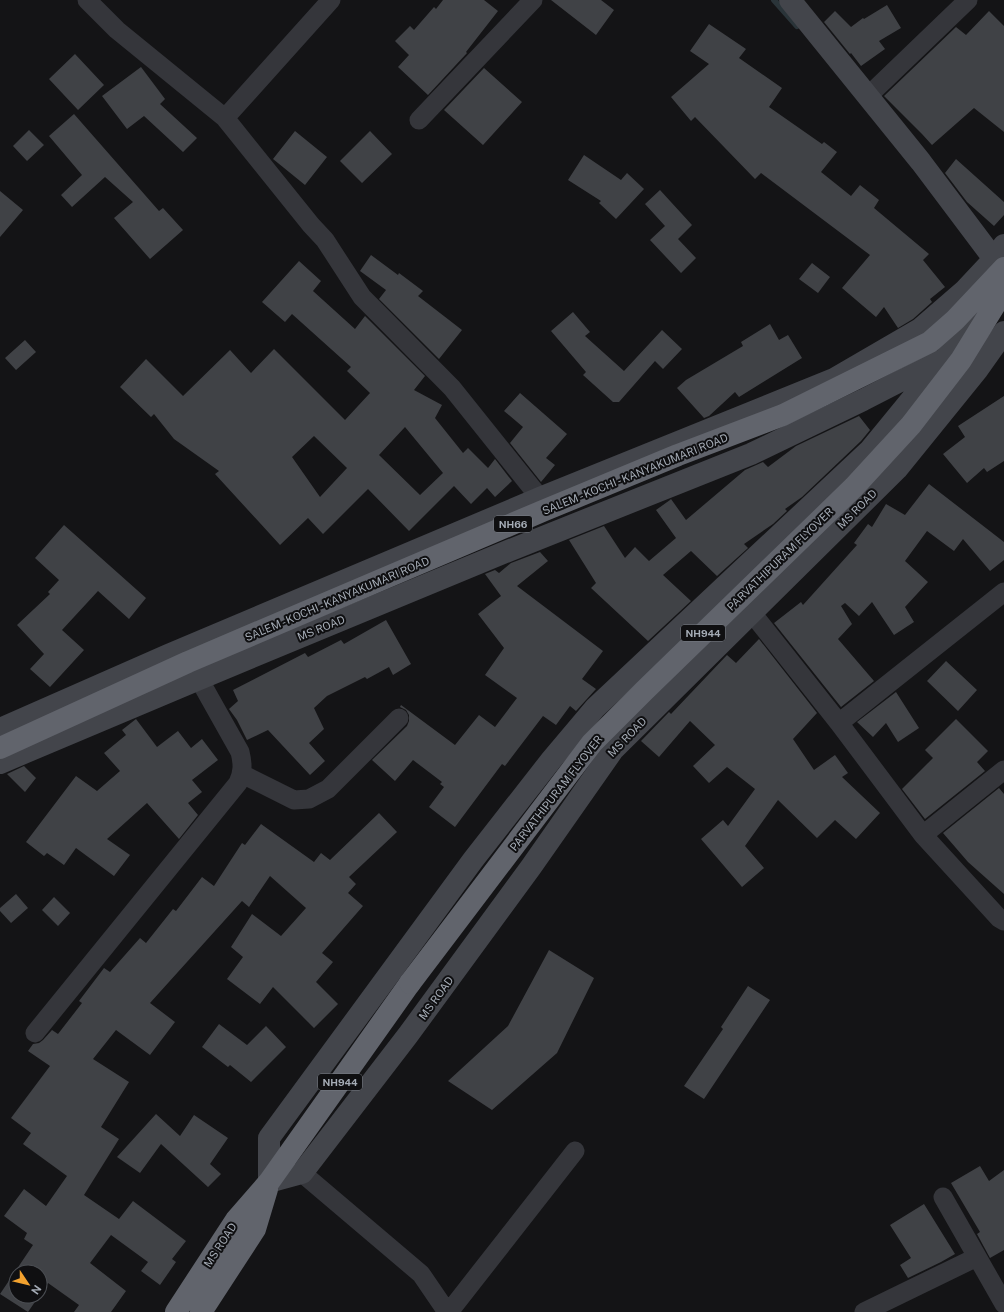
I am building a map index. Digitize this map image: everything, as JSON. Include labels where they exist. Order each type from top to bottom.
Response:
[{"type":"highway","name":"SALEM - KOCHI - KANYAKUMARI ROAD","points":[[0,748],[196,659],[530,516],[678,454],[783,415],[930,342],[955,320],[1001,262]]},
{"type":"highway","name":"PARVATHIPURAM FLYOVER","points":[[269,1182],[410,983],[592,743],[854,487],[910,425],[961,360],[1004,290]]},
{"type":"highway","name":"MS ROAD","points":[[176,1312],[236,1220],[269,1182]]},
{"type":"highway","name":"MS ROAD","points":[[201,1312],[255,1229],[269,1182]]},
{"type":"street","points":[[88,0],[117,30],[225,118],[311,225],[325,240],[362,297],[452,388],[540,498]]},
{"type":"street","points":[[225,118],[331,0]]},
{"type":"street","points":[[419,120],[533,0]]},
{"type":"street","points":[[0,729],[175,652],[540,498],[834,379],[920,329],[965,290],[1001,262],[790,0]]},
{"type":"street","points":[[867,96],[968,0]]},
{"type":"street","name":"MS ROAD","points":[[269,1182],[269,1138],[473,860],[552,759],[595,708],[870,450],[947,356],[1001,262]]},
{"type":"street","name":"MS ROAD","points":[[0,763],[198,679],[508,551],[751,454],[863,400],[947,356],[985,334],[1004,320]]},
{"type":"street","name":"MS ROAD","points":[[302,1173],[408,1035],[531,867],[613,750],[897,469],[978,369],[1004,332]]},
{"type":"street","points":[[839,723],[1004,592]]},
{"type":"street","points":[[752,613],[839,723],[923,835],[999,918],[1004,920]]},
{"type":"street","points":[[34,1033],[232,792],[242,774],[243,763],[240,752],[198,679]]},
{"type":"street","points":[[242,774],[294,800],[309,799],[328,789],[399,718]]},
{"type":"street","points":[[923,835],[1004,770]]},
{"type":"street","points":[[269,1182],[302,1173],[421,1274],[448,1312],[575,1151]]},
{"type":"street","points":[[942,1198],[977,1257],[999,1283],[1004,1304]]},
{"type":"street","points":[[864,1312],[977,1257]]},
{"type":"building","points":[[443,0],[484,0],[498,11],[466,52],[467,53],[428,95],[398,67],[409,55],[395,41],[410,26],[414,30],[434,7],[436,9]]},
{"type":"building","points":[[551,0],[601,0],[614,10],[596,35]]},
{"type":"building","points":[[887,5],[901,28],[879,41],[885,49],[861,66],[824,22],[835,11],[851,27],[863,18],[864,19]]},
{"type":"building","points":[[989,11],[1004,26],[1004,132],[974,108],[932,145],[884,96],[956,27],[966,35]]},
{"type":"building","points":[[709,24],[746,49],[739,58],[782,88],[769,107],[822,144],[824,142],[837,152],[821,172],[851,196],[860,185],[879,200],[874,208],[929,254],[923,260],[945,287],[930,299],[932,302],[913,319],[898,328],[884,307],[876,317],[842,288],[870,255],[761,173],[755,179],[695,117],[691,121],[671,97],[709,64],[690,51]]},
{"type":"building","points":[[75,54],[104,85],[78,110],[49,79]]},
{"type":"building","points":[[141,67],[165,99],[160,104],[197,138],[183,152],[144,116],[127,129],[102,96]]},
{"type":"building","points":[[484,68],[522,102],[483,145],[444,110]]},
{"type":"building","points":[[74,114],[159,211],[163,208],[183,230],[150,259],[114,218],[133,202],[105,177],[72,207],[61,195],[82,175],[49,136]]},
{"type":"building","points":[[29,130],[44,145],[27,161],[13,146]]},
{"type":"building","points":[[295,131],[327,157],[305,185],[273,159]]},
{"type":"building","points":[[370,131],[392,154],[362,183],[340,161]]},
{"type":"building","points":[[584,155],[621,180],[627,173],[644,189],[616,219],[599,203],[601,201],[568,180]]},
{"type":"building","points":[[956,159],[1004,202],[1004,215],[994,226],[967,202],[945,173]]},
{"type":"building","points":[[660,190],[692,225],[678,239],[696,258],[681,273],[650,240],[665,226],[645,204]]},
{"type":"building","points":[[0,191],[23,210],[0,237]]},
{"type":"building","points":[[371,255],[423,291],[418,296],[462,330],[439,359],[379,299],[386,290],[360,271]]},
{"type":"building","points":[[299,261],[321,281],[313,291],[355,329],[365,316],[425,376],[414,390],[442,405],[435,418],[463,453],[468,448],[488,468],[495,459],[512,481],[495,497],[487,488],[471,504],[454,486],[409,531],[368,489],[323,534],[308,518],[280,545],[215,474],[219,471],[174,439],[154,414],[151,417],[120,387],[146,359],[183,396],[230,350],[251,373],[274,349],[345,420],[370,393],[347,371],[351,367],[292,314],[285,322],[262,302]],"holes":[[[405,427],[443,473],[420,495],[379,455]],[[314,436],[347,468],[320,497],[292,457]]]},
{"type":"building","points":[[812,263],[830,277],[818,293],[799,279]]},
{"type":"building","points":[[573,312],[590,332],[585,336],[624,371],[662,330],[682,349],[663,369],[655,361],[619,402],[613,402],[583,375],[586,372],[551,331]]},
{"type":"building","points":[[770,324],[779,340],[788,335],[802,358],[739,397],[735,392],[709,416],[704,418],[677,388],[686,380],[743,346],[741,342]]},
{"type":"building","points":[[25,340],[36,352],[16,370],[5,358]]},
{"type":"building","points":[[520,393],[567,434],[546,458],[555,465],[541,482],[510,443],[523,427],[504,411]]},
{"type":"building","points":[[1004,396],[1004,461],[987,472],[984,468],[967,483],[943,454],[965,437],[958,426]]},
{"type":"building","points":[[859,416],[870,430],[861,441],[802,497],[785,509],[787,511],[773,524],[744,544],[748,548],[717,576],[691,551],[663,575],[691,601],[648,641],[591,588],[596,583],[569,540],[604,526],[625,558],[635,547],[649,561],[676,538],[656,510],[671,499],[686,520],[745,470],[763,462],[768,467],[796,446]]},
{"type":"building","points":[[929,484],[1004,542],[1004,560],[990,571],[963,539],[954,551],[927,531],[905,561],[928,582],[905,607],[914,622],[894,635],[872,602],[859,616],[845,603],[841,606],[852,624],[838,639],[874,681],[841,707],[774,623],[801,602],[803,605],[857,545],[854,543],[868,524],[872,527],[886,504],[905,515]]},
{"type":"building","points":[[64,525],[146,598],[129,619],[98,591],[62,630],[84,650],[50,687],[30,669],[44,654],[17,625],[50,594],[48,592],[59,580],[35,558]]},
{"type":"building","points":[[540,552],[548,561],[517,586],[603,651],[582,679],[596,689],[576,711],[570,706],[556,725],[543,716],[505,766],[502,764],[455,827],[429,807],[444,787],[440,784],[442,782],[413,760],[395,781],[372,760],[407,726],[409,715],[406,710],[400,707],[401,705],[455,745],[479,715],[495,727],[517,698],[485,675],[504,648],[478,614],[501,596],[485,574],[495,570],[499,573],[511,563]]},
{"type":"building","points":[[386,620],[411,664],[393,675],[389,667],[367,679],[365,677],[327,696],[314,708],[324,729],[309,743],[325,761],[310,775],[268,730],[247,740],[237,720],[229,709],[238,701],[233,690],[305,653],[308,657],[341,640],[344,644]]},
{"type":"building","points":[[759,639],[817,713],[793,739],[814,770],[835,755],[848,773],[842,777],[880,813],[856,839],[835,820],[817,838],[778,800],[745,846],[764,868],[742,887],[701,839],[723,820],[728,826],[755,789],[727,767],[709,783],[693,766],[715,745],[690,721],[659,757],[641,741],[669,712],[671,714],[727,655],[736,663]]},
{"type":"building","points":[[946,661],[977,690],[958,711],[927,681]]},
{"type":"building","points":[[896,692],[919,728],[898,742],[886,723],[873,737],[857,722]]},
{"type":"building","points":[[136,719],[157,747],[178,731],[191,748],[202,739],[218,760],[192,780],[202,792],[188,803],[198,815],[179,839],[147,803],[107,839],[130,855],[114,876],[76,848],[64,865],[47,853],[44,856],[26,842],[76,776],[97,791],[120,771],[104,753],[126,735],[122,730]]},
{"type":"building","points":[[956,719],[988,751],[977,762],[985,771],[925,819],[902,789],[933,758],[925,750]]},
{"type":"building","points":[[24,766],[36,778],[25,792],[7,774]]},
{"type":"building","points":[[999,788],[1004,794],[1004,894],[968,862],[943,833]]},
{"type":"building","points":[[379,813],[397,832],[349,877],[356,884],[348,893],[363,906],[322,953],[333,962],[316,982],[338,1004],[314,1028],[273,987],[260,1004],[227,979],[243,957],[231,947],[252,914],[281,936],[306,908],[270,876],[249,907],[242,901],[150,1003],[175,1022],[150,1055],[116,1030],[93,1059],[129,1082],[101,1127],[119,1139],[84,1195],[119,1219],[133,1201],[186,1241],[172,1259],[176,1262],[160,1285],[141,1271],[148,1262],[111,1235],[90,1263],[126,1291],[111,1312],[74,1312],[79,1305],[48,1283],[48,1264],[20,1264],[33,1245],[24,1239],[27,1233],[4,1216],[24,1189],[46,1206],[67,1176],[23,1144],[31,1133],[11,1118],[50,1066],[28,1051],[33,1044],[39,1043],[52,1030],[58,1034],[82,1003],[79,1001],[104,968],[110,972],[140,938],[146,943],[173,909],[176,911],[202,877],[214,886],[242,843],[245,845],[261,824],[314,862],[321,853],[330,860]]},
{"type":"building","points":[[16,894],[28,908],[11,923],[0,911],[0,908]]},
{"type":"building","points":[[54,897],[70,913],[58,926],[42,910]]},
{"type":"building","points":[[549,950],[594,978],[557,1053],[492,1110],[448,1081],[508,1026]]},
{"type":"building","points":[[748,986],[770,1000],[704,1099],[684,1086],[723,1029],[721,1027]]},
{"type":"building","points":[[219,1024],[247,1045],[266,1026],[286,1047],[251,1082],[230,1065],[228,1067],[202,1047]]},
{"type":"building","points":[[156,1114],[180,1136],[194,1115],[228,1138],[210,1164],[221,1174],[208,1187],[161,1144],[140,1173],[117,1157]]},
{"type":"building","points":[[980,1166],[989,1181],[1004,1170],[1004,1250],[990,1258],[977,1234],[980,1232],[951,1183]]},
{"type":"building","points":[[924,1204],[955,1254],[908,1278],[900,1265],[911,1258],[890,1225]]},
{"type":"building","points":[[8,1282],[8,1299],[0,1294]]},
{"type":"building","points":[[16,1304],[34,1304],[28,1312]]},
{"type":"waterway","points":[[774,0],[797,26]]}]
